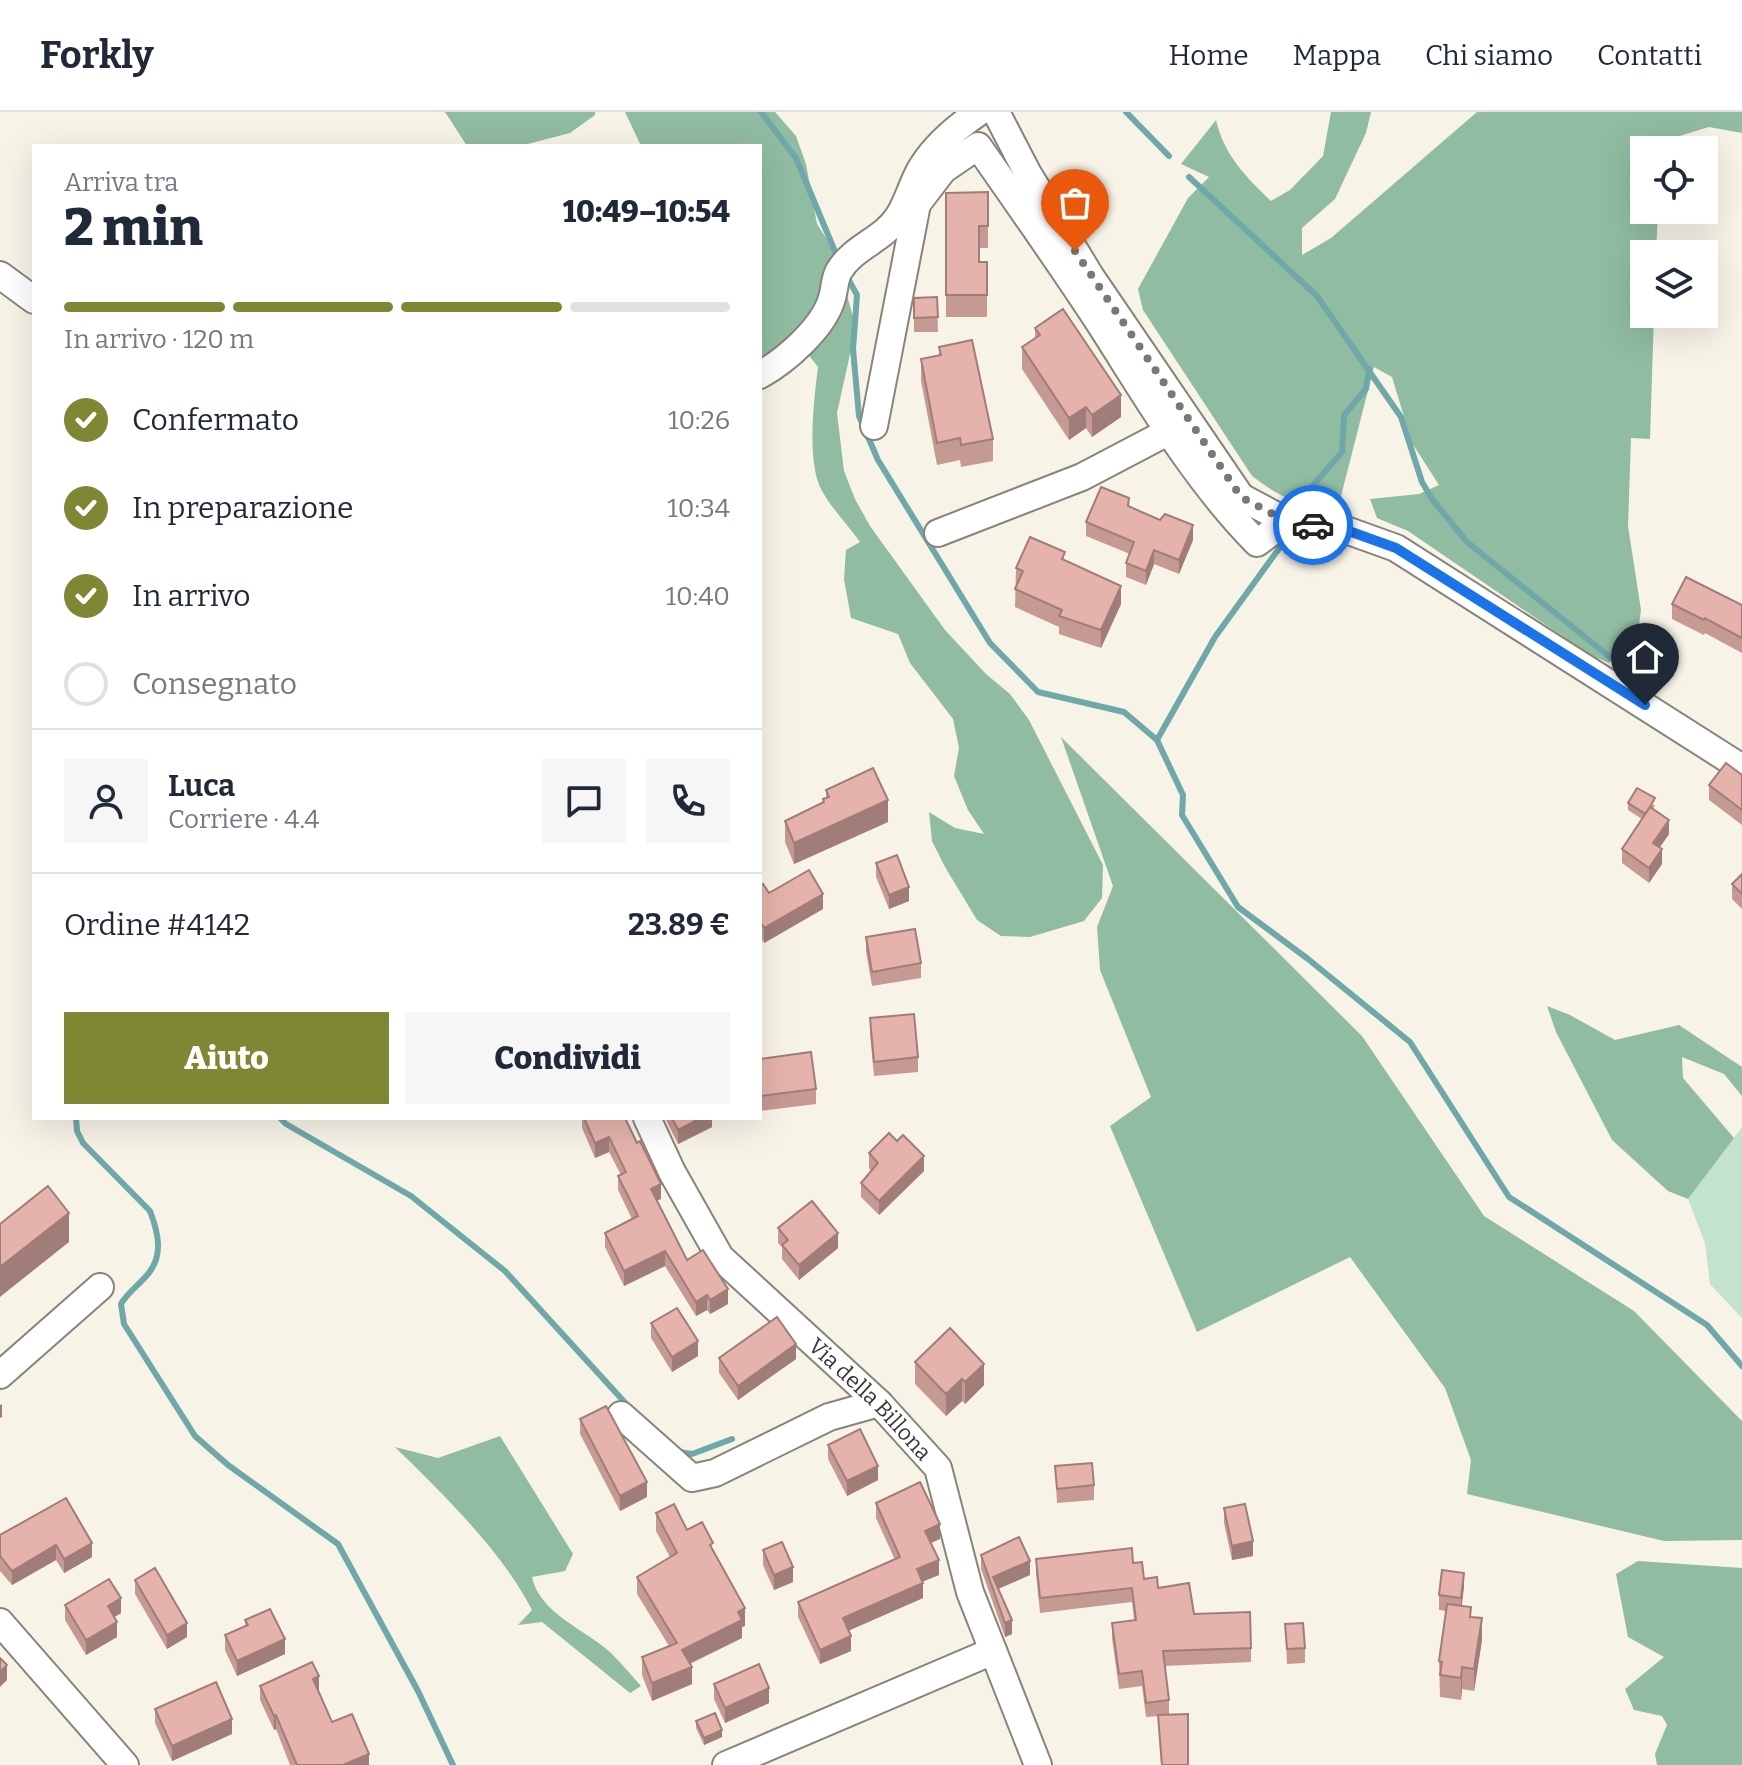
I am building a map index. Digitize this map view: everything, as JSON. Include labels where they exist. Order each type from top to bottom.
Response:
[{"type":"street","points":[[762,374],[780,364],[806,339],[831,304],[846,263],[884,233],[898,217],[920,169],[953,130],[979,112]]},
{"type":"street","points":[[996,112],[1027,172],[1179,426]]},
{"type":"street","points":[[874,426],[917,204],[943,170],[978,146],[1082,297],[1179,426],[1241,497],[1286,521],[1346,530],[1396,548],[1742,768]]},
{"type":"street","points":[[0,275],[32,299]]},
{"type":"street","points":[[938,533],[1082,477],[1179,426]]},
{"type":"street","name":"Via della Billona","points":[[648,1120],[672,1172],[720,1257],[879,1403],[938,1468],[970,1592],[1038,1765]]},
{"type":"street","points":[[0,1375],[100,1287]]},
{"type":"street","points":[[621,1415],[692,1478],[715,1473],[829,1417],[879,1403]]},
{"type":"street","points":[[0,1622],[125,1765]]},
{"type":"street","points":[[726,1765],[993,1651]]},
{"type":"green space","points":[[445,112],[595,112],[570,133],[528,144],[466,144]]},
{"type":"green space","points":[[625,112],[775,112],[796,136],[806,164],[817,224],[834,250],[856,327],[837,413],[844,471],[870,526],[945,630],[986,674],[1010,694],[1029,720],[1103,865],[1102,898],[1084,921],[1030,937],[1001,936],[977,920],[932,841],[929,812],[955,828],[984,834],[968,810],[954,776],[959,748],[953,719],[910,663],[898,634],[851,618],[844,579],[846,550],[860,542],[826,498],[817,479],[812,430],[818,367],[799,343],[762,360],[762,144],[640,144]]},
{"type":"green space","points":[[1331,112],[1371,112],[1366,133],[1335,199],[1302,228],[1302,255],[1331,238],[1477,112],[1742,112],[1742,133],[1709,127],[1680,136],[1630,136],[1630,224],[1657,224],[1657,240],[1630,240],[1630,328],[1654,328],[1650,439],[1631,438],[1628,526],[1641,610],[1638,632],[1609,663],[1590,655],[1408,531],[1377,518],[1370,499],[1419,494],[1439,485],[1412,443],[1392,377],[1374,367],[1338,508],[1301,503],[1283,496],[1252,476],[1143,310],[1138,289],[1188,198],[1209,177],[1181,164],[1216,120],[1230,155],[1271,201],[1290,190],[1323,156]]},
{"type":"green space","points":[[1061,737],[1362,1036],[1484,1216],[1634,1311],[1742,1421],[1742,1540],[1664,1541],[1467,1494],[1471,1460],[1445,1388],[1350,1257],[1197,1332],[1110,1126],[1151,1097],[1100,970],[1097,927],[1113,886]]},
{"type":"green space","points":[[1547,1006],[1615,1040],[1679,1025],[1742,1067],[1742,1096],[1724,1074],[1682,1057],[1683,1078],[1734,1138],[1688,1199],[1668,1191],[1612,1140],[1556,1032]]},
{"type":"green space","points":[[1742,1127],[1742,1318],[1710,1284],[1705,1243],[1688,1199]]},
{"type":"green space","points":[[500,1436],[573,1554],[565,1571],[532,1577],[537,1590],[554,1611],[623,1665],[641,1686],[630,1693],[542,1622],[518,1625],[532,1610],[504,1566],[470,1524],[395,1447],[438,1458]]},
{"type":"green space","points":[[1638,1561],[1742,1568],[1742,1765],[1657,1765],[1655,1754],[1667,1725],[1662,1716],[1634,1710],[1625,1689],[1664,1657],[1628,1637],[1616,1574]]},
{"type":"building","points":[[988,192],[988,226],[979,226],[979,262],[987,262],[987,295],[946,295],[946,193]]},
{"type":"building","points":[[937,297],[938,317],[914,318],[914,298]]},
{"type":"building","points":[[1063,309],[1121,395],[1092,415],[1086,407],[1069,418],[1022,347],[1040,335],[1035,328]]},
{"type":"building","points":[[972,340],[993,439],[961,445],[960,438],[937,443],[921,359],[941,355],[939,347]]},
{"type":"building","points":[[1101,487],[1129,498],[1128,506],[1160,520],[1165,514],[1193,525],[1179,560],[1154,550],[1146,571],[1126,563],[1134,542],[1086,522]]},
{"type":"building","points":[[1030,537],[1065,552],[1062,559],[1121,586],[1101,630],[1059,616],[1062,610],[1015,589],[1023,571],[1016,568]]},
{"type":"building","points":[[1686,577],[1742,605],[1742,638],[1672,604]]},
{"type":"building","points":[[1726,763],[1742,775],[1742,810],[1709,785]]},
{"type":"building","points":[[873,768],[888,800],[794,843],[785,821],[824,802],[823,799],[829,797],[826,790]]},
{"type":"building","points":[[1637,788],[1655,798],[1646,814],[1628,803]]},
{"type":"building","points":[[1650,807],[1669,820],[1653,843],[1662,849],[1649,868],[1622,849]]},
{"type":"building","points":[[897,855],[909,887],[889,895],[876,863]]},
{"type":"building","points":[[809,870],[823,894],[764,928],[762,885],[769,893]]},
{"type":"building","points":[[1742,874],[1742,894],[1732,884]]},
{"type":"building","points":[[915,929],[921,963],[872,972],[866,937]]},
{"type":"building","points":[[914,1014],[918,1057],[874,1062],[870,1018]]},
{"type":"building","points":[[811,1052],[816,1089],[762,1096],[762,1059]]},
{"type":"building","points":[[585,1120],[626,1120],[661,1184],[651,1189],[687,1260],[703,1250],[728,1289],[710,1300],[707,1295],[696,1302],[665,1251],[624,1271],[605,1233],[638,1216],[618,1176],[626,1172],[609,1137],[595,1143]]},
{"type":"building","points":[[673,1120],[697,1120],[678,1130]]},
{"type":"building","points":[[889,1133],[897,1141],[903,1135],[924,1156],[879,1201],[861,1183],[878,1163],[869,1153]]},
{"type":"building","points":[[48,1186],[69,1213],[0,1267],[0,1224]]},
{"type":"building","points":[[812,1201],[838,1233],[799,1265],[782,1245],[788,1240],[778,1228]]},
{"type":"building","points":[[677,1308],[698,1341],[672,1357],[651,1323]]},
{"type":"building","points":[[777,1317],[796,1344],[738,1386],[719,1358]]},
{"type":"building","points":[[950,1328],[984,1364],[946,1394],[915,1362]]},
{"type":"building","points":[[606,1406],[647,1482],[620,1496],[580,1419]]},
{"type":"building","points":[[860,1429],[878,1466],[847,1481],[828,1445]]},
{"type":"building","points":[[1092,1463],[1094,1485],[1057,1489],[1055,1466]]},
{"type":"building","points":[[920,1482],[940,1524],[925,1531],[939,1560],[917,1569],[923,1583],[843,1618],[851,1636],[820,1650],[798,1602],[900,1557],[876,1503]]},
{"type":"building","points":[[66,1498],[92,1543],[64,1559],[56,1545],[12,1571],[0,1556],[0,1535]]},
{"type":"building","points":[[674,1504],[687,1530],[702,1522],[713,1543],[710,1545],[745,1608],[738,1612],[742,1620],[682,1650],[692,1667],[652,1683],[642,1657],[677,1643],[637,1577],[677,1553],[656,1513]]},
{"type":"building","points":[[1245,1504],[1253,1541],[1232,1546],[1224,1508]]},
{"type":"building","points":[[1019,1537],[1030,1561],[993,1577],[1012,1620],[1005,1623],[981,1555]]},
{"type":"building","points":[[782,1542],[793,1567],[774,1575],[763,1550]]},
{"type":"building","points":[[1132,1548],[1133,1563],[1142,1562],[1144,1579],[1157,1577],[1158,1588],[1189,1583],[1194,1614],[1250,1612],[1251,1648],[1163,1651],[1169,1700],[1146,1703],[1142,1671],[1119,1674],[1112,1623],[1136,1620],[1132,1588],[1040,1598],[1036,1559]]},
{"type":"building","points":[[155,1568],[187,1623],[167,1635],[135,1580]]},
{"type":"building","points":[[1442,1570],[1464,1573],[1461,1598],[1439,1595]]},
{"type":"building","points":[[109,1579],[121,1598],[108,1606],[117,1622],[86,1640],[65,1605]]},
{"type":"building","points":[[1447,1604],[1471,1607],[1470,1617],[1482,1618],[1474,1669],[1462,1667],[1461,1678],[1440,1675]]},
{"type":"building","points":[[270,1609],[285,1639],[237,1661],[225,1635],[248,1625],[245,1620]]},
{"type":"building","points":[[1303,1623],[1305,1648],[1287,1649],[1285,1624]]},
{"type":"building","points":[[0,1658],[7,1665],[0,1672]]},
{"type":"building","points":[[312,1662],[319,1676],[313,1679],[332,1722],[352,1714],[369,1754],[343,1765],[297,1765],[260,1686]]},
{"type":"building","points":[[759,1664],[769,1688],[725,1708],[714,1684]]},
{"type":"building","points":[[216,1682],[232,1719],[172,1746],[155,1709]]},
{"type":"building","points":[[715,1713],[722,1730],[704,1738],[696,1721]]},
{"type":"building","points":[[1188,1714],[1188,1765],[1162,1765],[1158,1715]]},
{"type":"waterway","points":[[761,112],[796,158],[839,261]]},
{"type":"waterway","points":[[1126,112],[1169,156]]},
{"type":"waterway","points":[[1189,177],[1317,296],[1401,417],[1422,482],[1467,542],[1611,658]]},
{"type":"waterway","points":[[846,275],[857,295],[853,349],[859,416],[878,460],[990,643],[1038,692],[1124,712],[1157,740],[1183,795],[1182,815],[1238,907],[1410,1042],[1509,1197],[1707,1325],[1742,1366]]},
{"type":"waterway","points":[[1301,499],[1342,452],[1344,415],[1366,389],[1369,369]]},
{"type":"waterway","points":[[1157,740],[1215,637],[1283,543]]},
{"type":"waterway","points":[[76,1120],[83,1143],[150,1211],[155,1227],[158,1243],[156,1259],[148,1274],[121,1304],[124,1324],[195,1436],[228,1465],[338,1544],[418,1691],[453,1765]]},
{"type":"waterway","points":[[282,1120],[411,1196],[505,1271],[629,1407]]},
{"type":"waterway","points":[[679,1452],[692,1454],[732,1439]]},
{"type":"way so far","points":[[1075,251],[1241,497],[1286,521],[1313,525]]},
{"type":"route","points":[[1313,525],[1346,530],[1396,548],[1645,705]]}]
